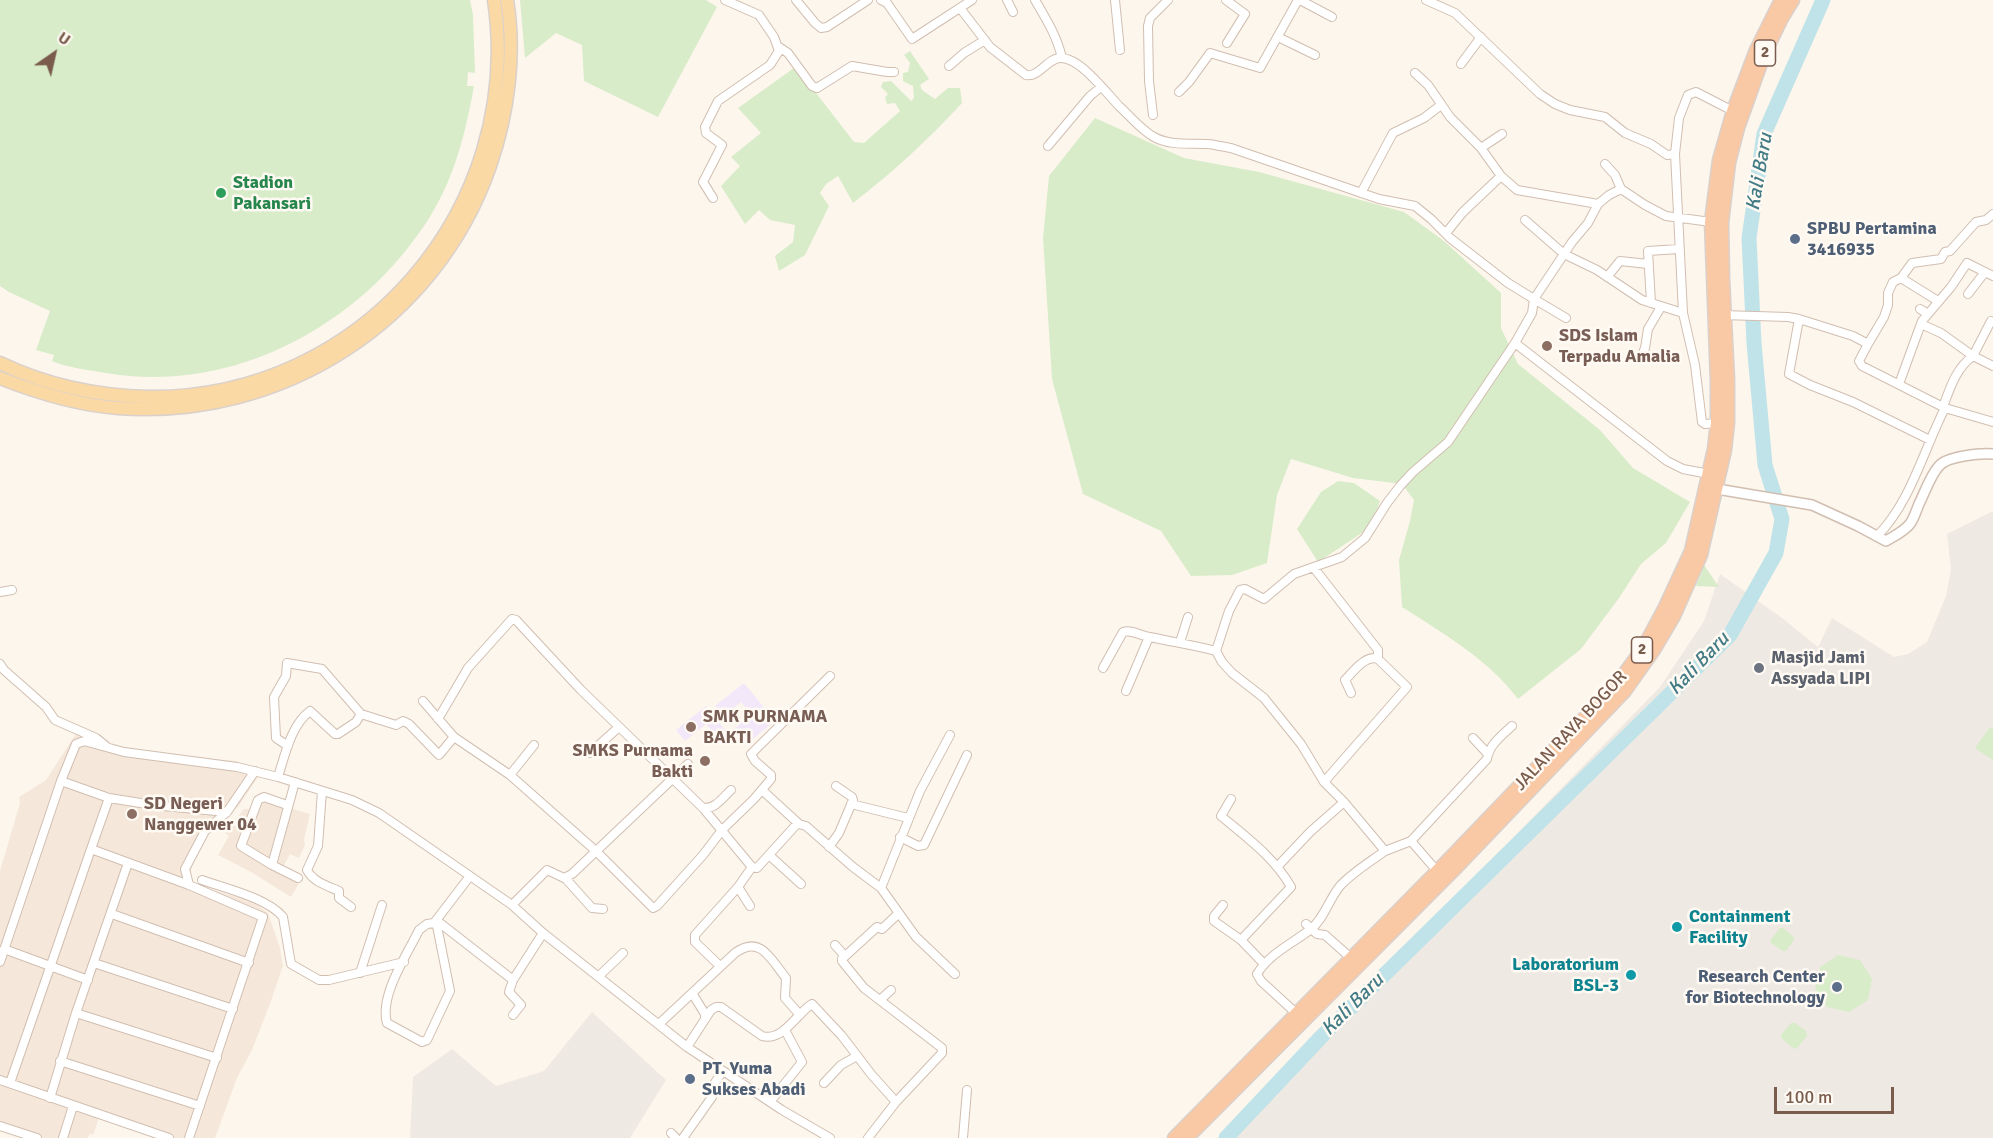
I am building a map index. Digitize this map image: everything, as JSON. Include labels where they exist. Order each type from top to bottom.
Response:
[{"type":"highway","name":"JALAN RAYA BOGOR","points":[[1174,1138],[1437,871],[1451,865],[1560,761],[1636,676],[1674,616],[1701,555],[1718,489],[1725,450],[1728,423],[1722,234],[1733,111],[1756,50],[1781,0]]},
{"type":"highway","name":"JALAN RAYA BOGOR","points":[[1187,1138],[1451,865],[1616,685],[1643,648],[1665,607],[1691,551],[1710,474],[1717,423],[1726,315],[1711,222],[1719,159],[1764,55],[1793,0]]},
{"type":"main road","points":[[0,363],[48,382],[90,392],[128,397],[202,394],[274,375],[309,360],[374,317],[403,290],[428,260],[450,228],[468,193],[482,156],[492,118],[498,45],[494,0]]},
{"type":"main road","points":[[0,378],[44,394],[84,404],[152,409],[186,407],[230,400],[284,383],[347,350],[404,304],[440,262],[469,215],[496,147],[504,111],[510,39],[507,0]]},
{"type":"street","points":[[726,0],[759,15],[779,47],[789,53],[812,86],[817,88],[852,66],[894,72]]},
{"type":"street","points":[[796,0],[821,28],[827,27],[868,0]]},
{"type":"street","points":[[881,0],[887,3],[912,39],[972,0]]},
{"type":"street","points":[[1007,0],[1013,12]]},
{"type":"street","points":[[1035,0],[1059,43],[1062,58]]},
{"type":"street","points":[[1115,0],[1120,50]]},
{"type":"street","points":[[1153,115],[1149,81],[1148,26],[1150,18],[1168,0]]},
{"type":"street","points":[[1179,92],[1189,82],[1207,54],[1259,68],[1299,0],[1332,17]]},
{"type":"street","points":[[1426,0],[1455,13],[1540,94],[1555,104],[1570,110],[1605,117],[1625,133],[1651,144],[1667,155],[1676,154]]},
{"type":"street","points":[[1227,43],[1245,14],[1229,1]]},
{"type":"street","points":[[960,8],[997,55],[1005,58],[1028,76],[1062,58]]},
{"type":"street","points":[[1278,37],[1315,55]]},
{"type":"street","points":[[1461,64],[1481,37]]},
{"type":"street","points":[[949,66],[985,40]]},
{"type":"street","points":[[713,198],[703,182],[722,145],[706,133],[705,128],[718,101],[770,65],[779,47]]},
{"type":"street","points":[[1062,58],[1088,71],[1101,87],[1156,139],[1231,148],[1379,199],[1415,206],[1508,283],[1566,318]]},
{"type":"street","points":[[1415,74],[1428,85],[1450,117],[1481,148],[1501,176],[1517,190],[1598,204]]},
{"type":"street","points":[[1048,146],[1090,96],[1101,87]]},
{"type":"street","points":[[1717,423],[1702,422],[1695,365],[1683,313],[1676,154],[1679,118],[1688,95],[1696,92],[1733,111]]},
{"type":"street","points":[[1361,193],[1394,134],[1424,118],[1441,105]]},
{"type":"street","points":[[1481,148],[1502,134]]},
{"type":"street","points":[[1605,164],[1616,175],[1622,189],[1633,199],[1651,209],[1666,216],[1711,222]]},
{"type":"street","points":[[1446,233],[1463,212],[1501,176]]},
{"type":"street","points":[[1385,851],[1324,782],[1301,744],[1264,698],[1232,673],[1222,662],[1216,651],[1229,610],[1240,590],[1245,589],[1264,598],[1294,574],[1342,557],[1365,538],[1400,486],[1448,442],[1515,344],[1532,313],[1534,299],[1588,223],[1598,204],[1609,195],[1622,189]]},
{"type":"street","points":[[1993,214],[1986,220],[1976,222],[1950,250],[1944,252],[1941,259],[1912,262],[1901,278],[1893,282],[1888,293],[1888,305],[1884,317],[1859,361],[1860,364],[1945,408],[1993,422]]},
{"type":"street","points":[[1524,220],[1564,254],[1597,270],[1642,300],[1683,313]]},
{"type":"street","points":[[1651,303],[1649,250],[1679,249]]},
{"type":"street","points":[[1607,277],[1620,261],[1648,264]]},
{"type":"street","points":[[1899,384],[1924,311],[1938,301],[1951,287],[1967,263],[1993,276]]},
{"type":"street","points":[[1968,294],[1985,272]]},
{"type":"street","points":[[1901,278],[1938,301]]},
{"type":"street","points":[[1642,354],[1648,329],[1660,307]]},
{"type":"street","points":[[1726,315],[1799,319],[1854,336],[1868,344]]},
{"type":"street","points":[[1799,319],[1789,374],[1930,440]]},
{"type":"street","points":[[1877,536],[1898,507],[1945,408],[1957,373],[1973,356],[1991,321]]},
{"type":"street","points":[[1921,324],[1941,333],[1973,356],[1993,366]]},
{"type":"street","points":[[1515,344],[1666,461],[1683,469],[1710,474]]},
{"type":"street","points":[[1718,489],[1812,505],[1886,541],[1908,526],[1942,463],[1949,459],[1983,453],[1993,454]]},
{"type":"street","points":[[1314,568],[1378,650],[1378,659]]},
{"type":"street","points":[[0,592],[12,590]]},
{"type":"street","points":[[1180,642],[1188,617]]},
{"type":"street","points":[[438,719],[468,668],[512,619],[520,623],[581,690],[703,808],[752,867],[757,868],[799,824]]},
{"type":"street","points":[[1103,668],[1123,632],[1127,631],[1216,651]]},
{"type":"street","points":[[1126,691],[1149,637]]},
{"type":"street","points":[[1324,782],[1407,687],[1378,659],[1373,657],[1368,658],[1345,680],[1352,693]]},
{"type":"street","points":[[288,746],[276,738],[274,697],[286,676],[287,663],[322,669],[361,714],[396,725],[403,721],[409,724],[439,755],[454,737]]},
{"type":"street","points":[[2,667],[46,707],[55,720],[96,738],[107,747]]},
{"type":"street","points":[[423,701],[454,737],[510,775],[655,907],[771,778],[751,754],[830,676]]},
{"type":"street","points":[[278,777],[288,746],[300,723],[310,711],[335,734],[356,722],[361,714]]},
{"type":"street","points":[[1297,1014],[1260,981],[1257,974],[1264,964],[1309,927],[1340,886],[1385,851],[1410,841],[1487,759],[1497,741],[1512,726]]},
{"type":"street","points":[[590,753],[619,727]]},
{"type":"street","points":[[881,888],[920,791],[950,735]]},
{"type":"street","points":[[1473,738],[1488,754]]},
{"type":"street","points":[[0,962],[3,943],[74,747],[79,742],[88,741],[124,752],[174,760],[214,762],[295,782],[352,800],[379,813],[512,905],[543,933],[687,1047],[825,1137]]},
{"type":"street","points":[[510,775],[534,745]]},
{"type":"street","points":[[900,837],[918,846],[924,845],[967,755]]},
{"type":"street","points":[[566,879],[688,764]]},
{"type":"street","points":[[168,877],[185,868],[206,831],[227,812],[255,771]]},
{"type":"street","points":[[62,781],[109,798],[227,812]]},
{"type":"street","points":[[272,865],[295,782]]},
{"type":"street","points":[[829,847],[839,833],[853,800],[836,786]]},
{"type":"street","points":[[703,808],[712,808],[731,790]]},
{"type":"street","points":[[762,790],[799,824],[806,826],[881,888],[916,937],[955,974]]},
{"type":"street","points":[[322,791],[318,846],[307,870],[310,876],[338,891],[339,898],[351,907]]},
{"type":"street","points":[[287,806],[264,797],[258,800],[240,845],[298,878]]},
{"type":"street","points":[[10,1083],[109,798]]},
{"type":"street","points":[[1231,799],[1221,816],[1257,846],[1291,885],[1291,888],[1241,940]]},
{"type":"street","points":[[1277,867],[1310,832],[1344,802]]},
{"type":"street","points":[[851,804],[908,818]]},
{"type":"street","points":[[1410,841],[1437,871]]},
{"type":"street","points":[[91,849],[262,915],[263,921],[189,1138]]},
{"type":"street","points":[[769,855],[801,884]]},
{"type":"street","points":[[50,1098],[60,1061],[128,863]]},
{"type":"street","points":[[720,966],[697,946],[694,939],[752,867]]},
{"type":"street","points":[[185,868],[189,885]]},
{"type":"street","points":[[512,905],[547,870],[566,879],[592,908],[603,909]]},
{"type":"street","points":[[435,922],[450,991],[427,1040],[423,1042],[387,1023],[385,1014],[392,986],[419,930],[435,922],[470,876]]},
{"type":"street","points":[[202,880],[255,899],[279,913],[283,917],[289,958],[293,966],[321,981],[404,962]]},
{"type":"street","points":[[738,887],[750,906]]},
{"type":"street","points":[[360,973],[382,905]]},
{"type":"street","points":[[1223,905],[1214,916],[1214,921],[1241,940],[1264,964]]},
{"type":"street","points":[[841,960],[877,927],[882,929],[898,913]]},
{"type":"street","points":[[112,914],[249,963]]},
{"type":"street","points":[[435,922],[513,980]]},
{"type":"street","points":[[1309,927],[1317,934],[1325,935],[1351,958]]},
{"type":"street","points":[[513,1015],[520,1005],[509,994],[513,980],[543,933]]},
{"type":"street","points":[[3,943],[51,966],[88,980]]},
{"type":"street","points":[[659,1024],[720,966],[742,948],[753,945],[760,948],[773,961],[786,978],[785,998],[800,1015]]},
{"type":"street","points":[[835,945],[843,953],[841,960]]},
{"type":"street","points":[[599,976],[623,953]]},
{"type":"street","points":[[841,960],[864,988],[943,1049],[868,1138]]},
{"type":"street","points":[[94,963],[233,1009]]},
{"type":"street","points":[[880,1000],[891,990]]},
{"type":"street","points":[[692,993],[705,1014],[705,1019]]},
{"type":"street","points":[[687,1047],[711,1010],[718,1006],[765,1037],[772,1037],[784,1030],[812,1004],[842,1036],[896,1102]]},
{"type":"street","points":[[76,1013],[217,1058]]},
{"type":"street","points":[[770,1102],[802,1062],[784,1030]]},
{"type":"street","points":[[824,1083],[841,1065],[857,1056]]},
{"type":"street","points":[[60,1061],[200,1106]]},
{"type":"street","points":[[683,1138],[712,1097],[709,1091],[723,1071]]},
{"type":"street","points":[[0,1080],[167,1138]]},
{"type":"street","points":[[963,1138],[967,1090]]},
{"type":"street","points":[[63,1138],[73,1106]]},
{"type":"street","points":[[0,1125],[37,1138]]},
{"type":"shaded area","points":[[1993,511],[1993,1138],[1220,1138],[1660,687],[1704,621],[1720,574],[1818,647],[1832,618],[1894,657],[1908,654],[1927,642],[1946,596],[1951,569],[1947,534]]},
{"type":"shaded area","points":[[744,683],[775,721],[747,744],[734,729],[752,715],[741,702],[723,716],[715,706]]},
{"type":"shaded area","name":"SMK PURNAMA BAKTI","points":[[706,706],[729,735],[721,742],[706,724],[685,741],[676,730]]},
{"type":"shaded area","points":[[79,729],[109,745],[130,750],[235,761],[261,769],[238,807],[207,832],[191,869],[189,883],[251,901],[268,913],[280,948],[283,966],[252,1050],[237,1078],[215,1138],[163,1138],[99,1118],[93,1135],[90,1134],[87,1138],[29,1138],[0,1128],[0,871],[20,803],[19,797],[46,780]]},
{"type":"shaded area","points":[[290,786],[298,789],[293,809],[310,814],[305,845],[299,858],[290,854],[283,867],[302,878],[291,897],[218,855],[229,836],[225,833],[244,809],[250,809],[255,799],[284,803]]},
{"type":"shaded area","points":[[592,1012],[666,1080],[630,1138],[410,1138],[413,1077],[452,1049],[496,1086],[544,1071]]},
{"type":"green space","name":"Stadion Pakansari","points":[[0,0],[470,0],[473,15],[475,73],[468,72],[467,86],[474,86],[463,136],[447,185],[431,215],[403,254],[370,289],[332,319],[291,343],[247,361],[201,373],[154,377],[106,373],[52,361],[54,355],[36,350],[50,311],[0,286]]},
{"type":"green space","points":[[520,0],[706,0],[717,7],[658,117],[584,81],[582,45],[556,33],[525,58]]},
{"type":"green space","points":[[910,51],[929,79],[920,85],[922,90],[935,99],[948,88],[960,88],[962,103],[909,156],[853,203],[838,176],[826,184],[820,193],[829,206],[805,255],[779,271],[775,256],[793,242],[795,225],[770,220],[759,210],[745,224],[721,186],[740,166],[731,157],[761,133],[738,108],[794,68],[799,71],[854,142],[864,143],[900,111],[895,103],[887,104],[885,98],[888,94],[881,87],[883,82],[891,81],[911,101],[914,98],[913,86],[903,81],[903,73],[908,72],[910,63],[904,55]]},
{"type":"green space","points":[[1095,118],[1184,158],[1259,172],[1404,212],[1444,241],[1501,293],[1501,328],[1518,364],[1600,430],[1633,468],[1690,502],[1666,543],[1641,564],[1581,649],[1518,699],[1479,659],[1402,607],[1399,560],[1414,500],[1402,484],[1353,478],[1291,459],[1277,495],[1267,563],[1232,575],[1191,576],[1161,531],[1083,494],[1052,379],[1043,238],[1049,176]]},
{"type":"green space","points":[[1338,481],[1354,483],[1380,501],[1371,527],[1318,562],[1297,529],[1321,492]]},
{"type":"green space","points":[[1704,565],[1719,587],[1696,586]]},
{"type":"green space","points":[[1990,727],[1993,729],[1993,760],[1975,748]]},
{"type":"green space","points":[[1780,928],[1793,936],[1794,940],[1786,951],[1771,943],[1771,939]]},
{"type":"green space","points":[[1838,955],[1860,960],[1872,979],[1868,1000],[1849,1012],[1827,1007],[1815,988],[1820,967]]},
{"type":"green space","points":[[1791,1023],[1795,1023],[1806,1031],[1807,1036],[1794,1049],[1782,1039],[1781,1035]]},
{"type":"waterway","name":"Kali Baru","points":[[1226,1138],[1322,1036],[1730,635],[1776,553],[1782,519],[1765,465],[1754,343],[1749,238],[1764,134],[1823,0]]},
{"type":"place","name":"Stadion Pakansari","points":[[221,193]]},
{"type":"place","name":"SPBU Pertamina 3416935","points":[[1795,239]]},
{"type":"place","name":"SDS Islam Terpadu Amalia","points":[[1547,346]]},
{"type":"place","name":"Masjid Jami Assyada LIPI","points":[[1759,668]]},
{"type":"place","name":"SMK PURNAMA BAKTI","points":[[691,727]]},
{"type":"place","name":"SMKS Purnama Bakti","points":[[705,761]]},
{"type":"place","name":"SD Negeri Nanggewer 04","points":[[132,814]]},
{"type":"place","name":"Containment Facility","points":[[1677,927]]},
{"type":"place","name":"Laboratorium BSL-3","points":[[1631,975]]},
{"type":"place","name":"Research Center for Biotechnology","points":[[1837,987]]},
{"type":"place","name":"PT. Yuma Sukses Abadi","points":[[690,1079]]}]
